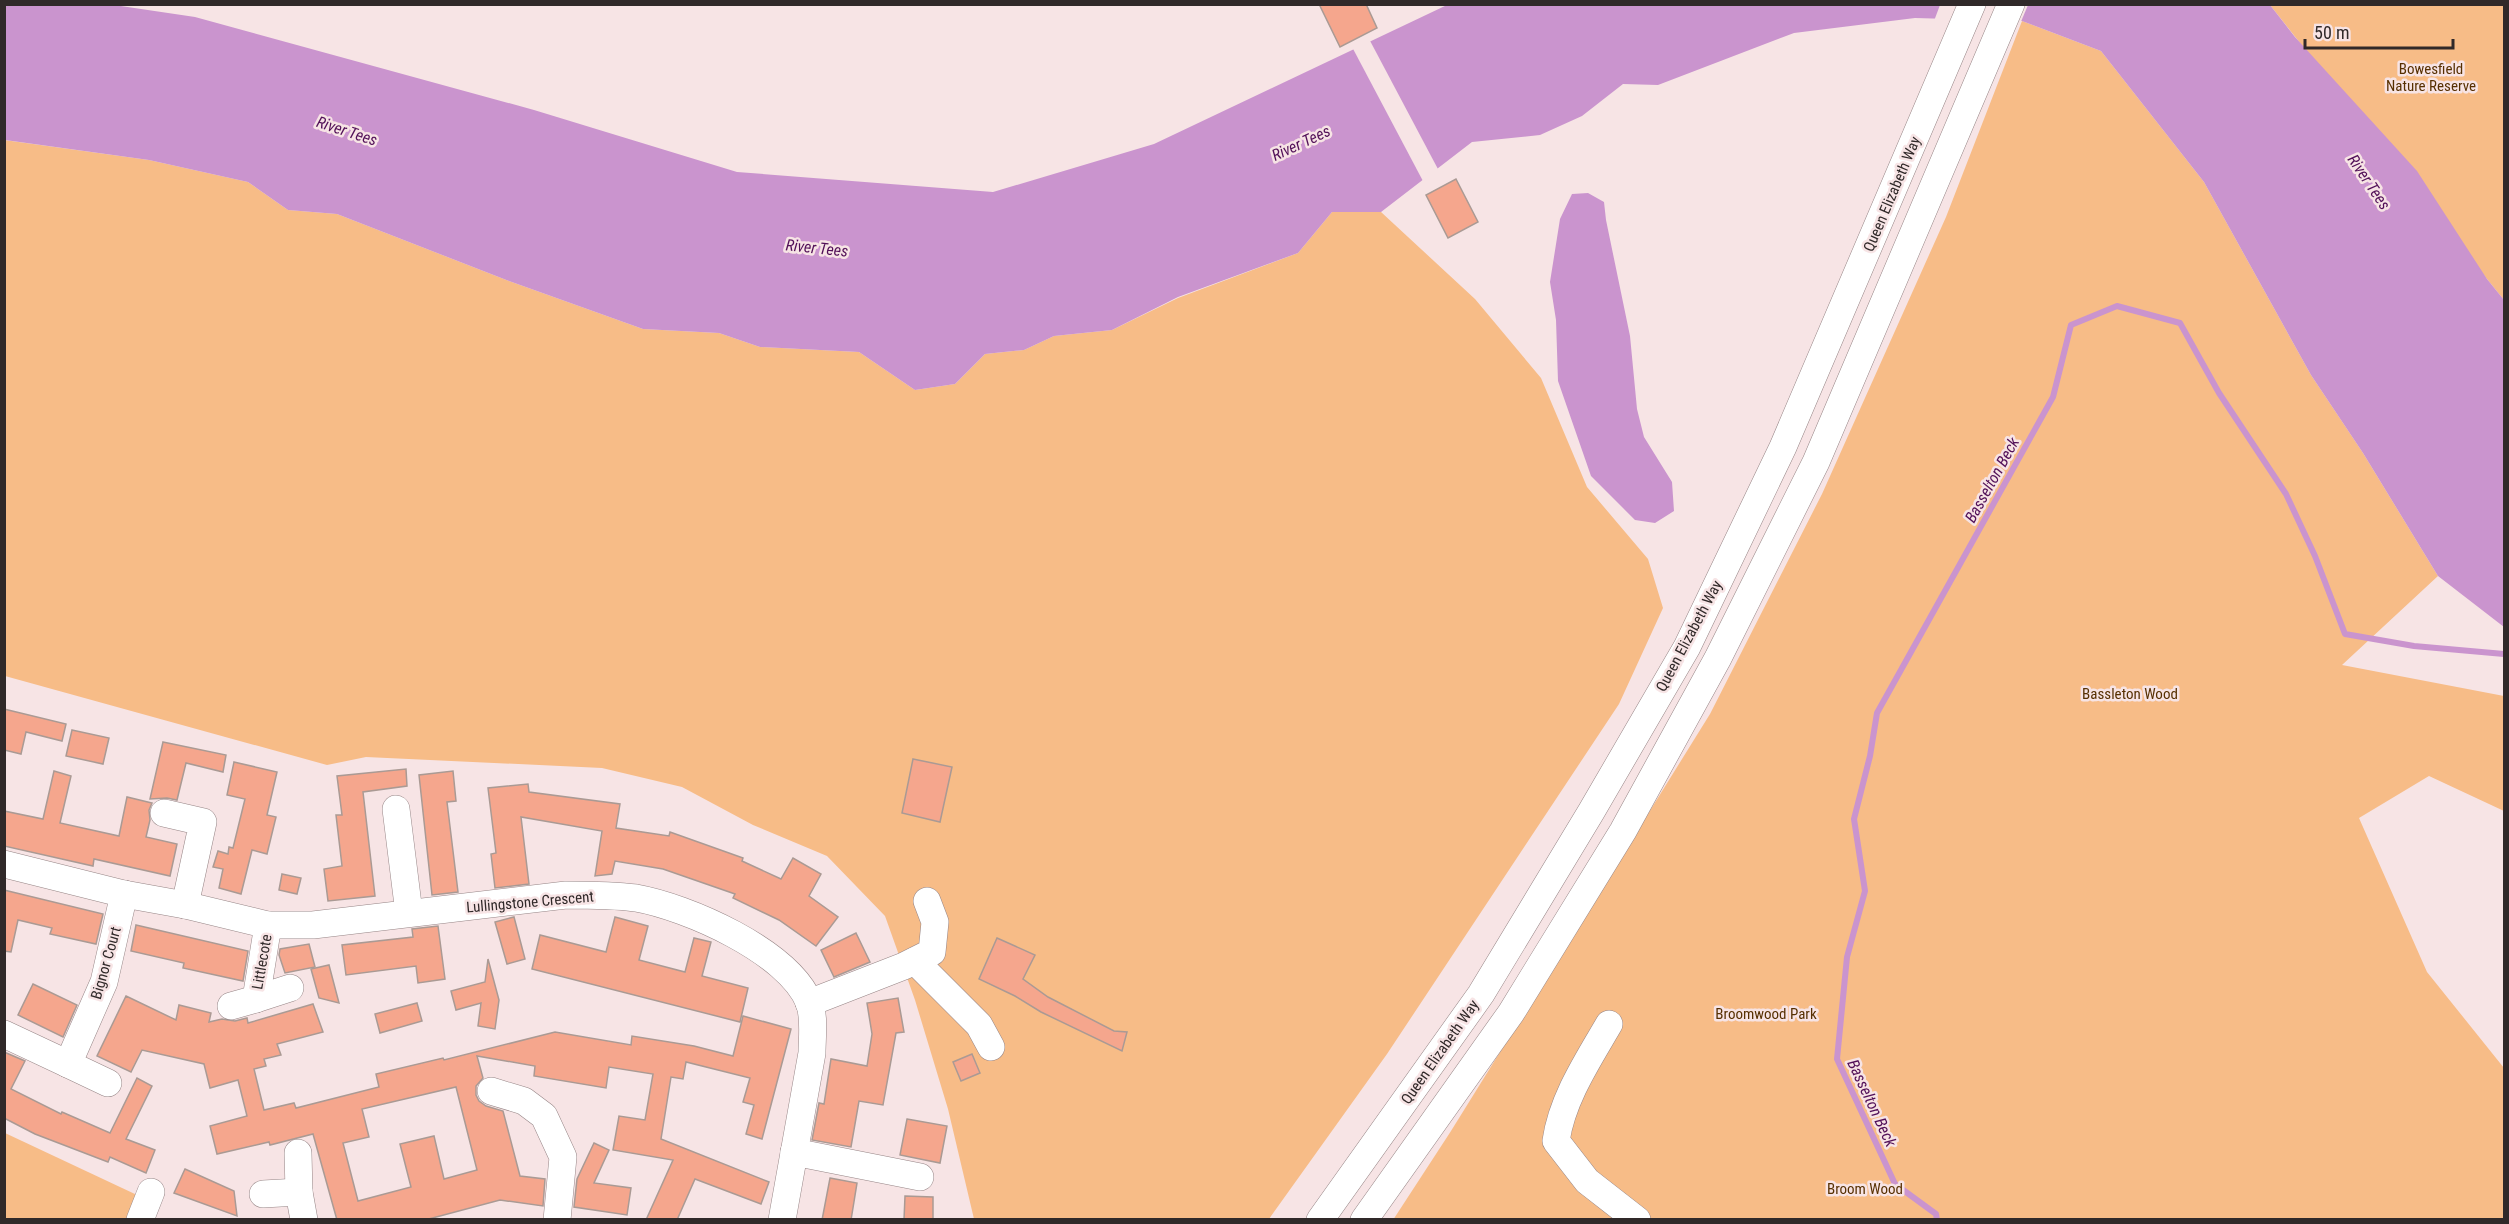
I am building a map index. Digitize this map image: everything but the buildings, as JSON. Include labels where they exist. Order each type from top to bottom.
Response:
[{"type":"street","name":"Queen Elizabeth Way","points":[[1320,1220],[1481,994],[1687,647],[1783,447],[1972,4]]},
{"type":"street","points":[[1364,1220],[1511,1013],[1623,831],[1718,658],[1816,462],[2011,4]]},
{"type":"street","points":[[396,809],[409,913]]},
{"type":"street","points":[[164,813],[203,822],[185,905]]},
{"type":"street","name":"Lullingstone Crescent","points":[[4,864],[124,894],[185,905],[268,925],[313,925],[566,896],[608,895],[637,898],[686,912],[752,945],[783,966],[809,1003],[813,1028],[812,1053],[782,1220]]},
{"type":"street","name":"Bignor Court","points":[[68,1064],[104,982],[124,894]]},
{"type":"street","points":[[809,1003],[915,961],[932,952],[935,922],[927,901]]},
{"type":"street","name":"Littlecote","points":[[268,925],[243,1002],[290,988]]},
{"type":"street","points":[[915,961],[979,1025],[991,1047]]},
{"type":"street","points":[[1609,1024],[1568,1100],[1559,1120],[1556,1141],[1587,1181],[1637,1220]]},
{"type":"street","points":[[4,1034],[108,1083]]},
{"type":"street","points":[[491,1091],[524,1101],[544,1116],[563,1157],[556,1220]]},
{"type":"street","points":[[298,1152],[299,1192],[304,1220]]},
{"type":"street","points":[[794,1152],[920,1178]]},
{"type":"street","points":[[140,1220],[151,1192]]},
{"type":"street","points":[[264,1194],[299,1192]]},
{"type":"green space","name":"Bowesfield Nature Reserve","points":[[2270,5],[2504,5],[2504,300],[2487,279]]},
{"type":"green space","points":[[2022,21],[2101,51],[2204,182],[2311,375],[2363,453],[2438,576],[2342,665],[2504,696],[2504,811],[2429,776],[2359,818],[2427,972],[2504,1068],[2504,1219],[1393,1220],[1451,1131],[1710,714],[1822,494],[1946,217]]},
{"type":"green space","points":[[4,140],[149,160],[248,182],[288,210],[337,214],[509,281],[643,329],[719,333],[760,347],[859,352],[915,390],[955,384],[985,354],[1024,350],[1054,336],[1112,330],[1178,298],[1298,253],[1332,212],[1381,212],[1475,299],[1541,378],[1587,487],[1648,559],[1663,608],[1619,704],[1387,1054],[1269,1219],[974,1219],[948,1109],[915,1000],[885,916],[827,856],[753,825],[682,787],[602,768],[366,757],[327,765],[5,676]]},
{"type":"green space","points":[[5,1133],[137,1195],[126,1219],[5,1220]]},
{"type":"water","name":"River Tees","points":[[5,5],[114,5],[195,17],[534,110],[737,172],[993,192],[1154,144],[1447,5],[2270,5],[2295,37],[2417,171],[2487,279],[2504,300],[2504,627],[2438,576],[2363,453],[2311,375],[2204,182],[2101,51],[2022,21],[1915,18],[1794,33],[1658,85],[1623,84],[1582,116],[1540,135],[1472,142],[1381,212],[1332,212],[1298,253],[1178,297],[1112,330],[1054,336],[1024,350],[985,354],[955,384],[915,390],[859,352],[760,347],[719,333],[643,329],[509,281],[337,214],[288,210],[248,182],[149,160],[5,140]]},
{"type":"water","points":[[1588,193],[1604,202],[1630,336],[1637,409],[1644,437],[1672,482],[1674,511],[1655,523],[1635,520],[1591,476],[1558,381],[1556,320],[1550,282],[1560,219],[1572,194]]},
{"type":"pier","points":[[1940,5],[2028,5],[2020,24],[1934,21]]},
{"type":"pier","points":[[1368,37],[1439,171],[1424,183],[1351,45]]},
{"type":"waterway","name":"Basselton Beck","points":[[1937,1220],[1936,1214],[1895,1184],[1837,1059],[1847,957],[1865,891],[1854,819],[1870,756],[1877,713],[2053,397],[2071,325],[2117,306],[2180,323],[2219,393],[2286,494],[2315,556],[2345,634],[2414,646],[2504,654]]},
{"type":"park label","name":"Bassleton Wood","points":[[2130,694]]},
{"type":"park label","name":"Broomwood Park","points":[[1766,1014]]},
{"type":"park label","name":"Broom Wood","points":[[1865,1189]]}]
